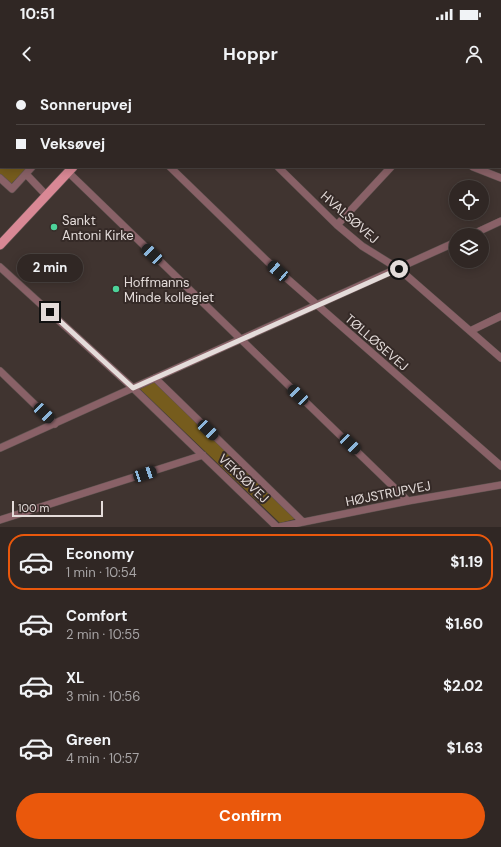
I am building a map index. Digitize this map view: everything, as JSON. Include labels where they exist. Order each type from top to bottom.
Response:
[{"type":"main road","points":[[0,245],[70,170]]},
{"type":"street","points":[[0,178],[12,189],[31,168]]},
{"type":"street","name":"TØLLØSEVEJ","points":[[171,168],[267,261],[501,466]]},
{"type":"street","name":"HVALSØVEJ","points":[[282,168],[337,226],[362,246],[399,269],[501,358]]},
{"type":"street","points":[[337,226],[390,168]]},
{"type":"street","points":[[476,168],[501,178]]},
{"type":"street","points":[[70,170],[240,339],[408,501]]},
{"type":"street","points":[[26,174],[46,195]]},
{"type":"street","points":[[486,228],[501,221]]},
{"type":"street","points":[[0,448],[449,245]]},
{"type":"street","name":"VEKSØVEJ","points":[[0,267],[133,388],[278,527]]},
{"type":"street","points":[[470,331],[501,316]]},
{"type":"street","points":[[0,371],[55,424]]},
{"type":"street","name":"VEKSØVEJ","points":[[155,378],[302,522]]},
{"type":"street","points":[[0,520],[203,455]]},
{"type":"street","name":"HØJSTRUPVEJ","points":[[278,527],[408,501],[501,485]]},
{"type":"shaded area","points":[[0,168],[27,168],[10,185],[0,175]]},
{"type":"shaded area","points":[[154,382],[295,516],[295,519],[280,523],[140,389]]},
{"type":"place","name":"Sankt Antoni Kirke","points":[[54,227]]},
{"type":"place","name":"Hoffmanns Minde kollegiet","points":[[116,289]]},
{"type":"route","points":[[50,312],[133,388],[399,269]]}]
